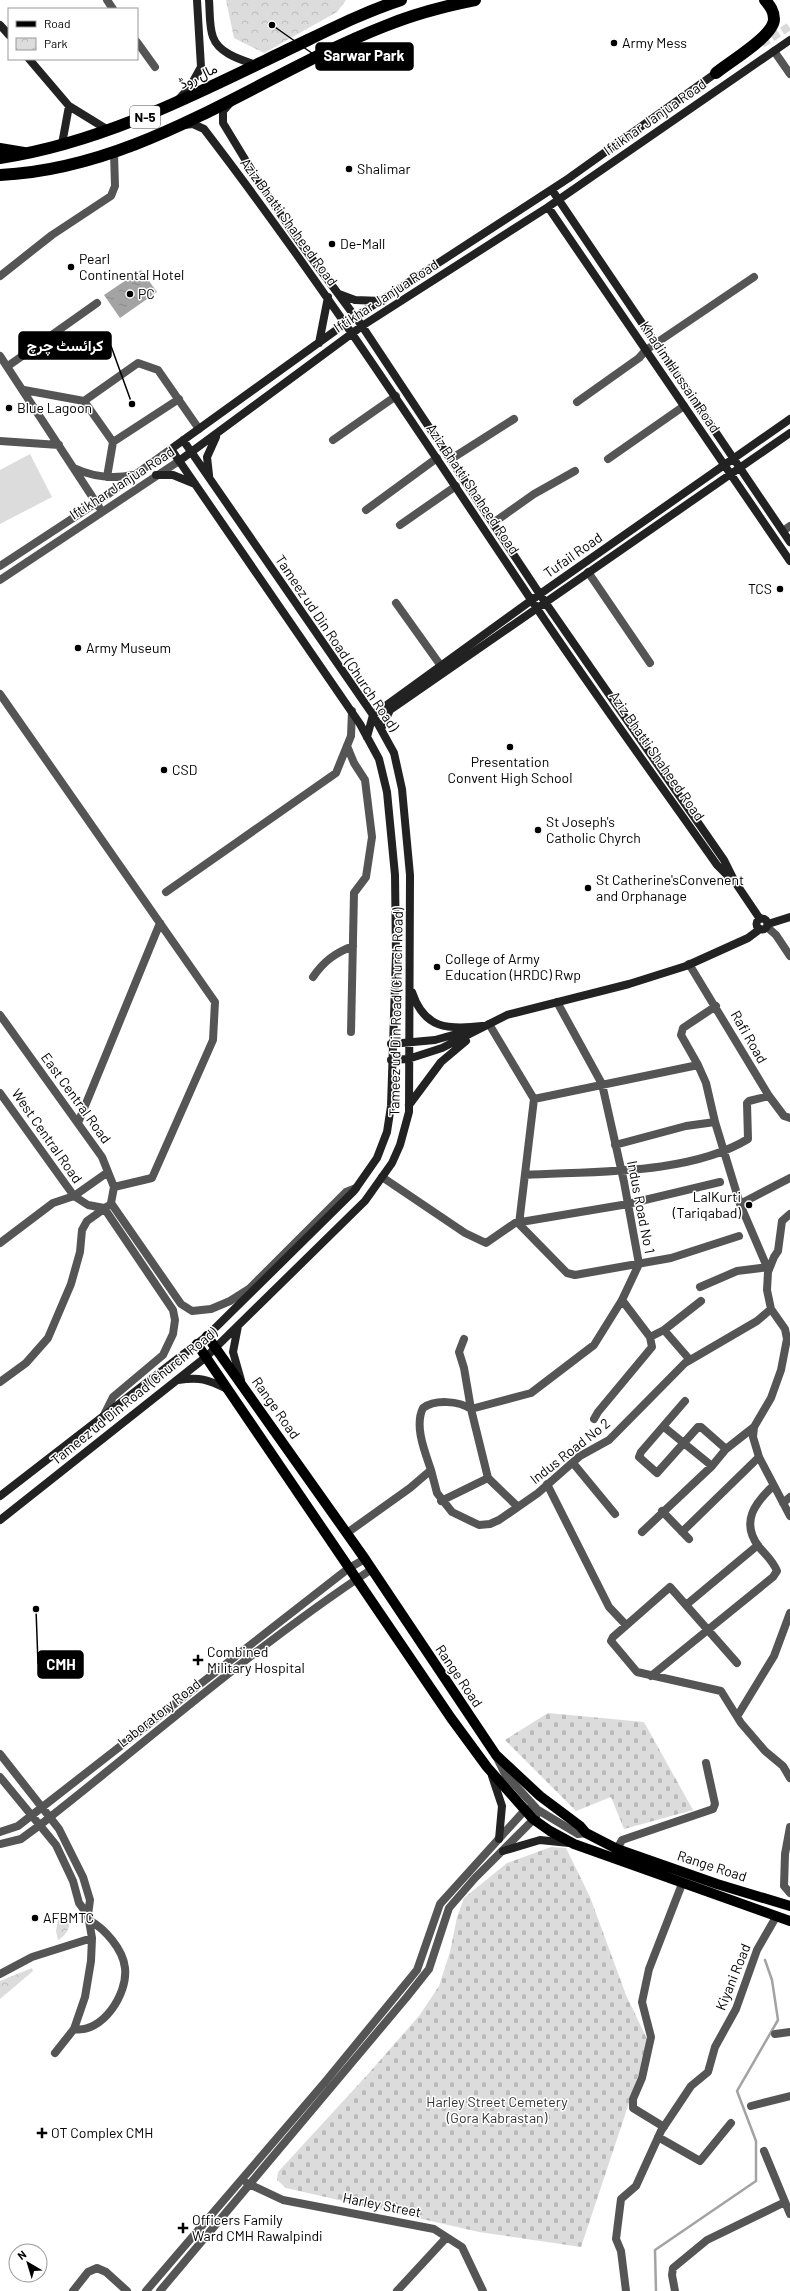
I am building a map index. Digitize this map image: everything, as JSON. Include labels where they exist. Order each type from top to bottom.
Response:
[{"type":"highway","name":"مال روڈ","points":[[0,158],[62,144],[108,130],[174,105],[351,19],[401,0]]},
{"type":"highway","name":"N-5","points":[[0,175],[54,168],[114,153],[181,125],[232,101],[350,41],[386,25],[475,0]]},
{"type":"highway","points":[[716,73],[768,33],[774,20],[772,8],[765,0]]},
{"type":"main road","points":[[174,105],[190,87],[201,67],[197,0]]},
{"type":"main road","points":[[209,0],[213,38],[217,44],[228,53],[256,65]]},
{"type":"main road","points":[[0,25],[8,34]]},
{"type":"main road","name":"Iftikhar Janjua Road","points":[[179,461],[192,453],[353,332],[548,207],[790,40]]},
{"type":"main road","points":[[30,60],[69,106],[108,130]]},
{"type":"main road","name":"Iftikhar Janjua Road","points":[[171,449],[346,323],[356,318],[552,190],[716,73]]},
{"type":"main road","name":"Aziz Bhatti Shaheed Road","points":[[232,101],[223,111],[223,123],[291,228],[362,326],[545,602],[724,860],[735,882],[760,919],[765,919],[765,927]]},
{"type":"main road","points":[[62,144],[69,106]]},
{"type":"main road","name":"Aziz Bhatti Shaheed Road","points":[[181,125],[193,124],[204,129],[259,201],[353,332],[537,608],[717,865],[735,882]]},
{"type":"main road","points":[[0,148],[27,153]]},
{"type":"main road","name":"Khadim Hussain Road","points":[[552,190],[654,344],[790,542]]},
{"type":"main road","name":"Khadim Hussain Road","points":[[548,207],[790,561]]},
{"type":"main road","points":[[339,294],[355,300],[382,301]]},
{"type":"main road","points":[[319,343],[328,297]]},
{"type":"main road","name":"Tufail Road","points":[[373,720],[441,666],[540,594],[790,419]]},
{"type":"main road","points":[[209,476],[207,458],[218,433]]},
{"type":"main road","name":"Tufail Road","points":[[381,729],[390,710],[790,433]]},
{"type":"main road","name":"Tameez ud Din Road (Church Road)","points":[[0,1520],[206,1357],[365,1201],[382,1177],[400,1145],[409,1105],[408,1042],[410,985],[410,875],[402,790],[394,754],[381,729],[373,720],[184,440]]},
{"type":"main road","name":"Tameez ud Din Road (Church Road)","points":[[0,1496],[207,1336],[356,1188],[377,1158],[387,1132],[391,1106],[391,1044],[396,955],[395,876],[387,792],[379,759],[352,711],[171,449]]},
{"type":"main road","points":[[156,475],[173,475],[196,485]]},
{"type":"main road","points":[[367,737],[373,720],[390,710]]},
{"type":"main road","points":[[352,711],[373,720]]},
{"type":"main road","points":[[391,1060],[408,1059],[442,1048],[507,1015],[629,984],[689,964],[748,938],[765,927],[790,917]]},
{"type":"main road","points":[[410,985],[417,1006],[436,1024],[454,1028],[487,1025]]},
{"type":"main road","points":[[391,1044],[435,1040],[487,1025]]},
{"type":"main road","points":[[409,1105],[441,1062],[487,1025]]},
{"type":"main road","points":[[238,1326],[233,1352],[242,1384]]},
{"type":"main road","name":"Range Road","points":[[207,1336],[366,1559],[496,1755],[540,1796],[580,1826],[586,1833],[617,1849],[717,1884],[790,1906]]},
{"type":"main road","points":[[197,1344],[451,1718],[488,1767],[533,1819],[550,1831],[574,1844],[682,1884],[790,1921]]},
{"type":"main road","points":[[176,1381],[196,1377],[206,1379],[228,1389]]},
{"type":"main road","points":[[488,1767],[497,1786],[502,1806],[499,1839]]},
{"type":"main road","points":[[503,1851],[540,1840],[574,1844]]},
{"type":"street","points":[[138,43],[155,67]]},
{"type":"street","points":[[774,51],[790,74]]},
{"type":"street","points":[[0,276],[52,235],[111,196],[116,186],[114,153]]},
{"type":"street","points":[[577,402],[639,358],[654,344],[754,277]]},
{"type":"street","points":[[8,366],[97,303]]},
{"type":"street","points":[[0,356],[24,390],[102,512]]},
{"type":"street","points":[[84,401],[138,363],[158,370],[200,429]]},
{"type":"street","points":[[24,390],[84,401],[113,442],[107,477]]},
{"type":"street","points":[[333,440],[396,396]]},
{"type":"street","points":[[113,442],[179,399]]},
{"type":"street","points":[[608,459],[684,406]]},
{"type":"street","points":[[451,459],[514,419]]},
{"type":"street","points":[[0,441],[59,445]]},
{"type":"street","name":"Iftikhar Janjua Road","points":[[0,566],[96,503],[171,449]]},
{"type":"street","points":[[366,510],[437,458]]},
{"type":"street","name":"Iftikhar Janjua Road","points":[[0,580],[179,461]]},
{"type":"street","points":[[74,468],[86,474],[107,477],[117,478],[135,475]]},
{"type":"street","points":[[493,523],[534,494],[575,471]]},
{"type":"street","points":[[400,525],[456,486]]},
{"type":"street","points":[[783,531],[790,526]]},
{"type":"street","points":[[588,572],[650,663]]},
{"type":"street","points":[[396,603],[441,666]]},
{"type":"street","points":[[0,694],[215,1002],[212,1040],[152,1178],[114,1187],[108,1206],[87,1221],[82,1230],[80,1252],[71,1284],[48,1338],[26,1363],[0,1382]]},
{"type":"street","points":[[166,892],[336,773],[350,736],[352,711]]},
{"type":"street","points":[[346,746],[365,780],[372,837],[366,877],[354,893],[351,1032]]},
{"type":"street","points":[[78,1123],[160,923]]},
{"type":"street","points":[[765,927],[776,935],[790,956]]},
{"type":"street","points":[[313,977],[321,966],[335,954],[353,946]]},
{"type":"street","name":"Rafi Road","points":[[689,964],[716,1006],[769,1096],[784,1116],[790,1118]]},
{"type":"street","name":"Indus Road No 1","points":[[471,1409],[531,1393],[594,1345],[622,1300],[639,1264],[628,1204],[602,1084],[558,1002]]},
{"type":"street","points":[[642,1532],[662,1511],[712,1466],[726,1449],[754,1427],[771,1398],[781,1370],[787,1338],[785,1329],[771,1309],[767,1290],[768,1267],[740,1204],[715,1122],[706,1083],[680,1031],[716,1006]]},
{"type":"street","name":"East Central Road","points":[[0,1015],[102,1157],[114,1187]]},
{"type":"street","points":[[487,1025],[534,1099],[519,1224]]},
{"type":"street","points":[[534,1099],[698,1065]]},
{"type":"street","name":"West Central Road","points":[[0,1092],[74,1196],[88,1205],[108,1206]]},
{"type":"street","points":[[525,1175],[621,1170],[659,1166],[724,1151],[748,1139],[747,1103],[749,1101],[769,1096]]},
{"type":"street","points":[[615,1145],[686,1126],[715,1122]]},
{"type":"street","points":[[0,1243],[53,1203],[74,1196],[108,1172]]},
{"type":"street","points":[[382,1177],[465,1233],[486,1243],[515,1223],[519,1224],[628,1204],[720,1182]]},
{"type":"street","points":[[740,1204],[790,1178]]},
{"type":"street","points":[[108,1206],[181,1304],[192,1311],[210,1309],[230,1301],[249,1289],[346,1192],[356,1188]]},
{"type":"street","points":[[103,1417],[113,1397],[163,1355],[173,1334],[175,1320],[173,1310],[108,1206]]},
{"type":"street","points":[[768,1267],[778,1251],[782,1221],[790,1214]]},
{"type":"street","points":[[519,1224],[567,1273],[575,1275],[671,1258],[739,1236]]},
{"type":"street","points":[[700,1287],[737,1271],[768,1267]]},
{"type":"street","points":[[594,1419],[652,1347],[650,1337],[622,1300]]},
{"type":"street","points":[[650,1337],[664,1330],[701,1301]]},
{"type":"street","name":"Indus Road No 2","points":[[431,1470],[436,1493],[441,1501],[452,1512],[479,1525],[490,1524],[499,1520],[518,1507],[573,1463],[609,1440],[690,1360],[757,1321],[771,1309]]},
{"type":"street","points":[[664,1330],[690,1360]]},
{"type":"street","points":[[464,1339],[459,1352],[464,1368],[471,1409],[488,1478],[518,1507]]},
{"type":"street","points":[[685,1401],[639,1457],[654,1472],[657,1473],[698,1427],[702,1427],[726,1449]]},
{"type":"street","points":[[348,1533],[410,1488],[431,1470],[421,1433],[420,1423],[423,1408],[435,1403],[453,1402],[464,1404],[471,1409]]},
{"type":"street","points":[[664,1427],[712,1466]]},
{"type":"street","points":[[754,1427],[754,1437],[759,1457],[773,1486],[787,1500],[790,1516]]},
{"type":"street","points":[[682,1532],[759,1457]]},
{"type":"street","points":[[573,1463],[615,1514]]},
{"type":"street","points":[[441,1501],[488,1478]]},
{"type":"street","points":[[547,1484],[609,1607],[626,1625]]},
{"type":"street","points":[[651,1676],[773,1577],[777,1571],[774,1564],[758,1545],[752,1535],[751,1521],[753,1508],[773,1486]]},
{"type":"street","points":[[662,1511],[689,1539]]},
{"type":"street","points":[[686,1605],[758,1545]]},
{"type":"street","name":"Laboratory Road","points":[[0,1832],[18,1826],[32,1816],[350,1568],[366,1559]]},
{"type":"street","name":"Laboratory Road","points":[[0,1844],[21,1839],[40,1825],[206,1692],[308,1613],[372,1569]]},
{"type":"street","points":[[737,1663],[706,1630],[670,1587],[611,1640],[637,1672],[721,1691],[738,1715],[741,1723],[765,1751],[786,1767],[790,1778]]},
{"type":"street","points":[[738,1715],[774,1656],[790,1613]]},
{"type":"street","points":[[0,1754],[50,1817],[64,1839],[83,1877],[90,1900],[88,1918],[92,1938],[91,1961],[85,1997],[74,2029],[55,2053]]},
{"type":"street","points":[[160,2291],[251,2185],[429,1969],[449,1908],[537,1814],[536,1808],[505,1774],[496,1755]]},
{"type":"street","points":[[617,1849],[622,1840],[713,1809],[716,1804],[706,1763]]},
{"type":"street","points":[[0,1777],[56,1845],[72,1881],[79,1903],[88,1918],[99,1926],[122,1956],[125,1969],[124,1980],[118,1999],[99,2024],[87,2029],[74,2029]]},
{"type":"street","points":[[146,2291],[242,2180],[417,1970],[440,1904],[524,1810],[531,1806],[578,1834],[586,1833]]},
{"type":"street","points":[[790,1827],[785,1854],[784,1886],[790,1892]]},
{"type":"street","points":[[664,2127],[633,2108],[633,2099],[642,2078],[651,2037],[642,2002],[649,1969],[682,1884]]},
{"type":"street","name":"Kiyani Road","points":[[626,2291],[621,2251],[616,2238],[621,2199],[636,2186],[658,2137],[691,2086],[708,2072],[715,2047],[736,2009],[757,1950],[776,1917]]},
{"type":"street","points":[[0,1974],[32,1957],[92,1938]]},
{"type":"street","points":[[775,2034],[790,2032]]},
{"type":"street","points":[[751,2106],[790,2096]]},
{"type":"street","points":[[658,2137],[676,2145],[700,2161],[731,2124]]},
{"type":"street","points":[[764,2151],[790,2214]]},
{"type":"street","name":"Harley Street","points":[[242,2180],[283,2200],[434,2229],[462,2247],[483,2291]]},
{"type":"street","points":[[674,2291],[672,2275],[673,2268],[707,2240],[785,2202]]},
{"type":"street","points":[[397,2291],[446,2238]]},
{"type":"street","points":[[73,2291],[88,2272],[97,2268],[106,2272],[127,2291]]},
{"type":"green space","points":[[226,0],[346,0],[337,12],[264,53],[234,38]]},
{"type":"green space","points":[[30,454],[52,497],[0,524],[0,470]]},
{"type":"green space","points":[[548,1713],[644,1722],[693,1810],[624,1829],[611,1797],[576,1811],[505,1740]]},
{"type":"green space","name":"Harley Street Cemetery (Gora Kabrastan)","points":[[551,1847],[566,1848],[590,1897],[626,1995],[647,2039],[644,2058],[581,2247],[479,2232],[286,2188],[277,2180],[278,2172],[419,2016],[439,1986],[450,1952],[457,1917],[464,1898],[507,1863]]},
{"type":"green space","points":[[70,1916],[68,1930],[64,1936],[58,1940],[56,1931],[58,1920]]},
{"type":"green space","points":[[32,1968],[33,1971],[0,1999],[0,1981]]},
{"type":"water","name":"PC","points":[[141,270],[157,292],[120,318],[104,295]]},
{"type":"waterway","points":[[656,2291],[655,2250],[756,2181],[756,2141],[737,2091],[778,2020],[772,1980],[765,1960]]},
{"type":"tunnel","points":[[762,44],[790,26]]},
{"type":"place","name":"Sarwar Park","points":[[272,25]]},
{"type":"place","name":"Army Mess","points":[[614,43]]},
{"type":"place","name":"Shalimar","points":[[349,169]]},
{"type":"place","name":"De-Mall","points":[[332,244]]},
{"type":"place","name":"Pearl Continental Hotel","points":[[71,267]]},
{"type":"place","name":"PC","points":[[130,294]]},
{"type":"place","name":"کرائسٹ چرچ","points":[[132,404]]},
{"type":"place","name":"Blue Lagoon","points":[[9,408]]},
{"type":"place","name":"TCS","points":[[780,589]]},
{"type":"place","name":"Army Museum","points":[[78,648]]},
{"type":"place","name":"Presentation Convent High School","points":[[510,747]]},
{"type":"place","name":"CSD","points":[[164,770]]},
{"type":"place","name":"St Joseph's Catholic Chyrch","points":[[538,830]]},
{"type":"place","name":"St Catherine'sConvenent and Orphanage","points":[[588,888]]},
{"type":"place","name":"College of Army Education (HRDC) Rwp","points":[[437,967]]},
{"type":"place","name":"LalKurti (Tariqabad)","points":[[749,1205]]},
{"type":"place","name":"CMH","points":[[36,1609]]},
{"type":"place","name":"Combined Military Hospital","points":[[198,1660]]},
{"type":"place","name":"AFBMTC","points":[[35,1918]]},
{"type":"place","name":"OT Complex CMH","points":[[42,2133]]},
{"type":"place","name":"Officers Family Ward CMH Rawalpindi","points":[[183,2228]]}]
